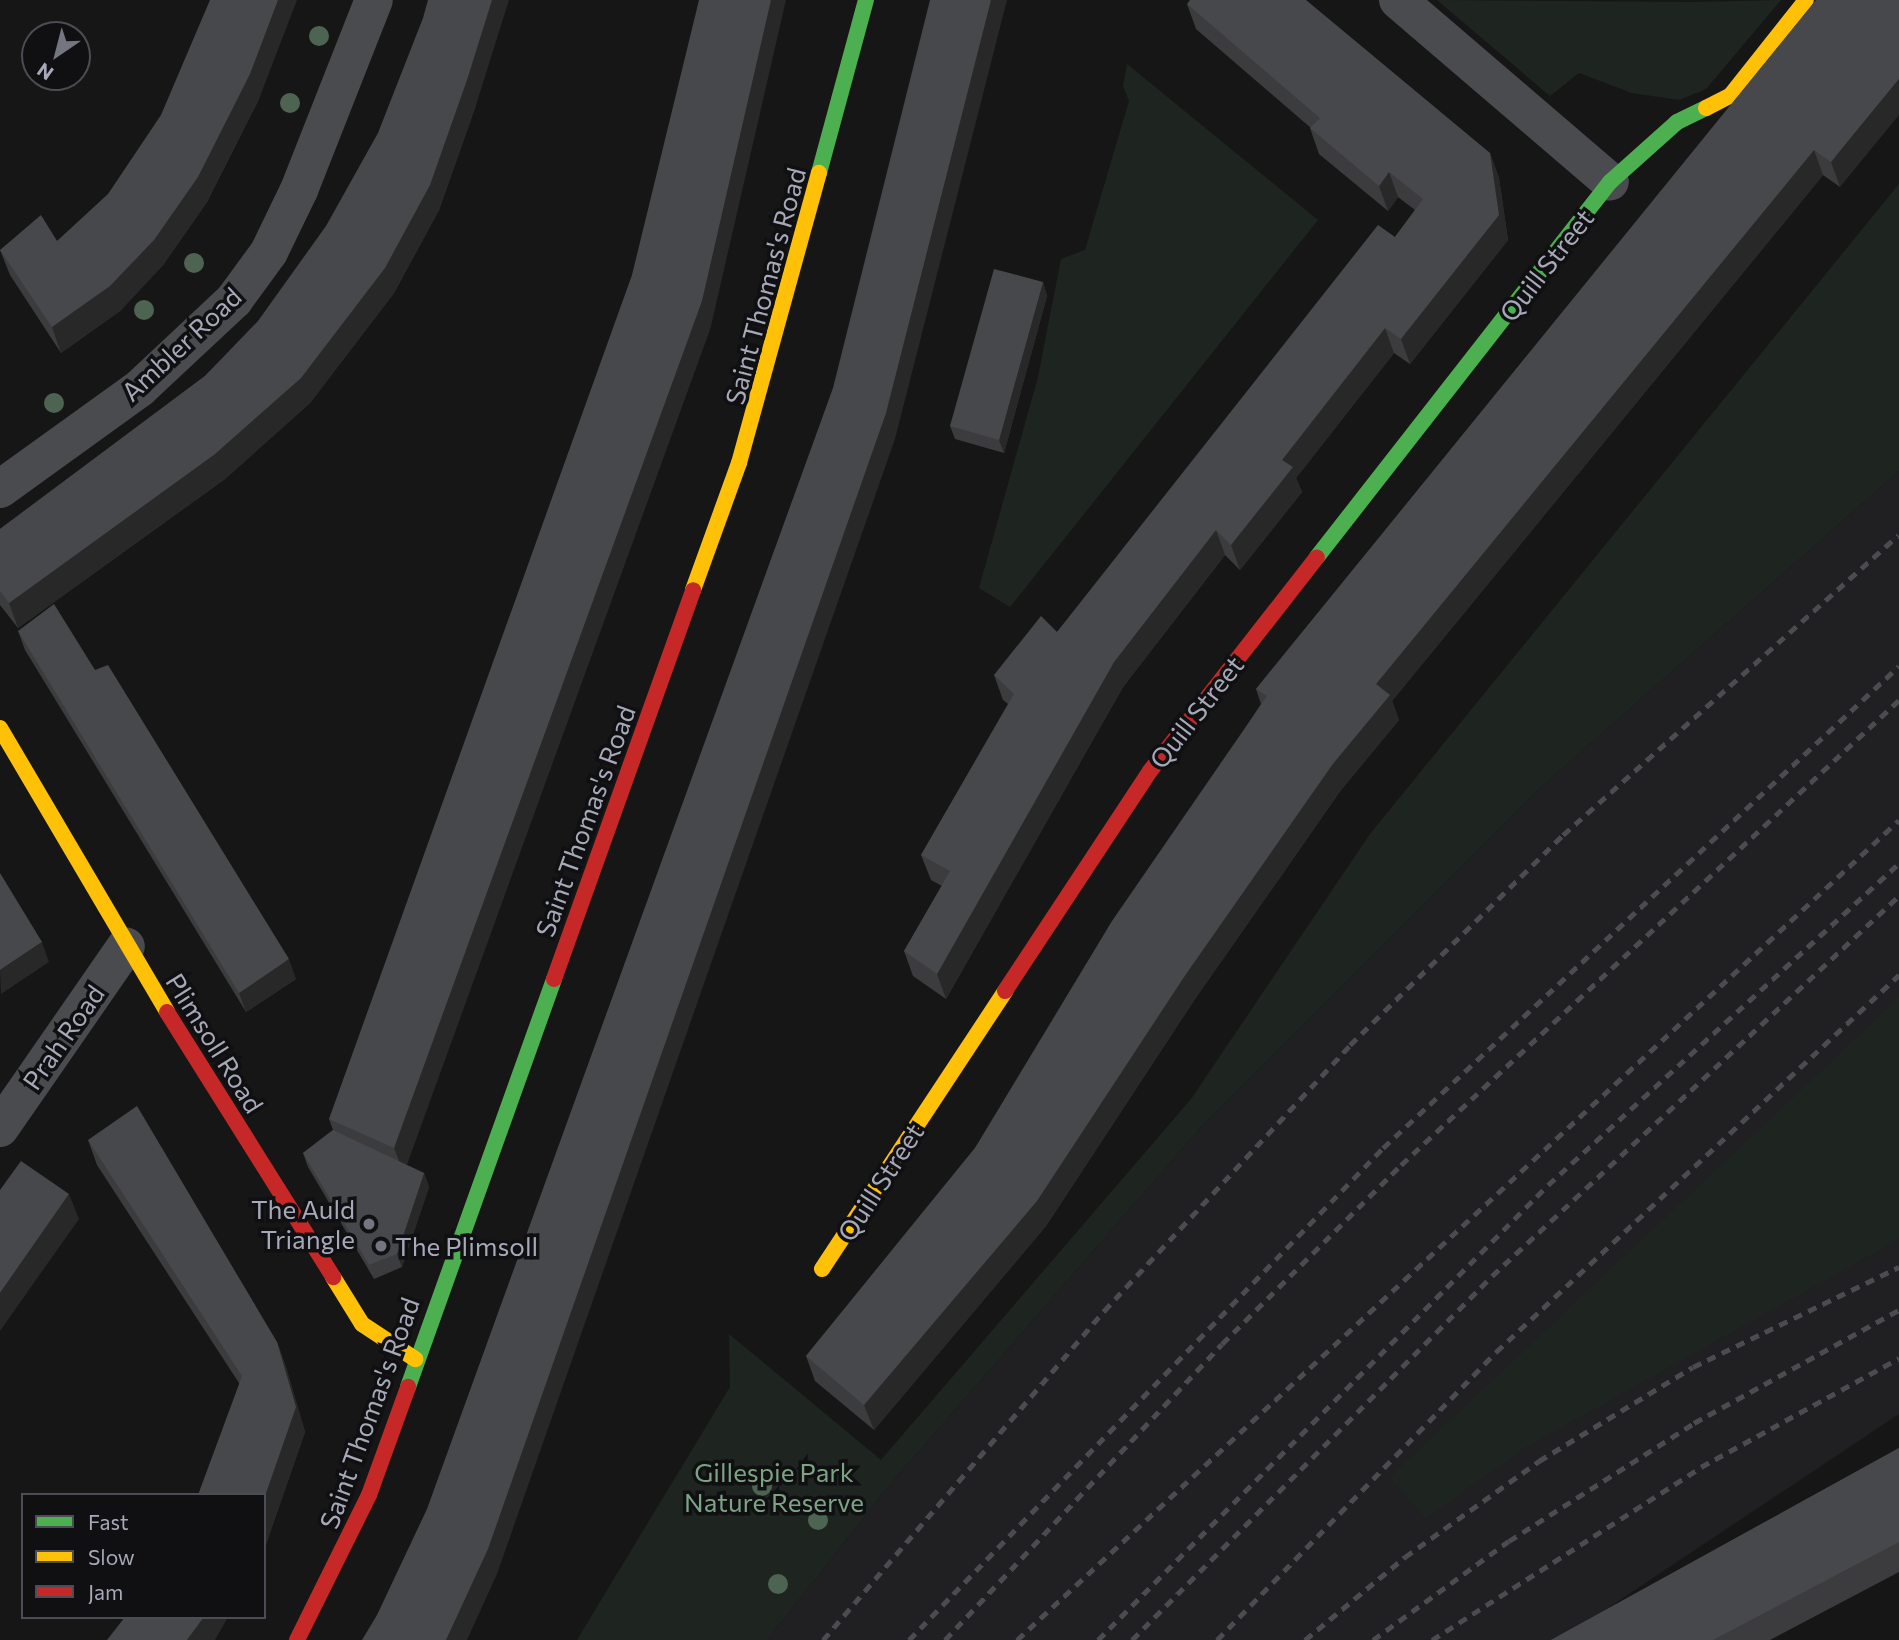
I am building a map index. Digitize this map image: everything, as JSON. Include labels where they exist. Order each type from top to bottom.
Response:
[{"type":"street","name":"Ambler Road","points":[[0,489],[140,387],[234,300],[269,252],[299,190],[374,0]]},
{"type":"street","name":"Saint Thomas's Road","points":[[297,1640],[369,1495],[415,1359],[739,463],[866,0]]},
{"type":"street","name":"Quill Street","points":[[1398,0],[1611,182]]},
{"type":"street","name":"Quill Street","points":[[822,1269],[1150,771],[1611,182],[1677,122],[1730,96],[1806,0]]},
{"type":"street","name":"Plimsoll Road","points":[[0,729],[126,946],[362,1324],[415,1359]]},
{"type":"street","name":"Prah Road","points":[[0,1128],[126,946]]},
{"type":"shaded area","points":[[1899,471],[1899,1414],[1560,1640],[767,1640],[891,1483],[1201,1127],[1541,787]]},
{"type":"green space","points":[[1437,0],[1781,0],[1706,89],[1679,100],[1632,93],[1579,73],[1550,96]]},
{"type":"green space","points":[[1127,64],[1318,220],[1010,607],[979,588],[1038,377],[1061,259],[1085,250],[1129,101],[1123,86]]},
{"type":"green space","name":"Gillespie Park Nature Reserve","points":[[1899,184],[1899,471],[1541,787],[1201,1127],[891,1483],[767,1640],[577,1640],[730,1387],[729,1334],[881,1460],[1191,1099],[1370,834]]},
{"type":"green space","points":[[1899,998],[1899,1239],[1524,1448],[1426,1518],[1390,1477]]},
{"type":"building","points":[[210,0],[278,0],[250,74],[198,177],[154,240],[110,286],[52,327],[0,250],[41,215],[57,241],[108,194],[161,115]]},
{"type":"building","points":[[428,0],[492,0],[430,185],[385,268],[301,378],[215,454],[9,603],[0,591],[0,529],[205,376],[258,321],[326,226],[378,133]]},
{"type":"building","points":[[699,0],[771,0],[702,301],[394,1148],[329,1119],[632,275]]},
{"type":"building","points":[[930,0],[991,0],[886,413],[488,1549],[446,1640],[362,1640],[377,1615],[427,1509],[833,388]]},
{"type":"building","points":[[1190,0],[1306,0],[1490,153],[1499,215],[1401,339],[1385,328],[1282,460],[1293,467],[1231,545],[1216,530],[1114,662],[937,974],[904,951],[950,871],[921,855],[1014,694],[994,675],[1041,616],[1057,632],[1378,225],[1395,237],[1423,199],[1389,172],[1379,186],[1310,128],[1320,118],[1187,4]]},
{"type":"building","points":[[1816,0],[1899,0],[1899,79],[1831,162],[1814,150],[1376,684],[1390,695],[1332,765],[1186,974],[1037,1201],[864,1405],[806,1356],[975,1148],[1112,921],[1267,696],[1256,689]]},
{"type":"building","points":[[994,269],[1043,282],[999,440],[950,426]]},
{"type":"building","points":[[54,604],[95,670],[108,665],[289,959],[239,993],[18,631]]},
{"type":"building","points":[[0,873],[42,942],[0,970]]},
{"type":"building","points":[[137,1106],[277,1342],[296,1407],[266,1493],[199,1493],[242,1376],[88,1140]]},
{"type":"building","points":[[333,1130],[424,1173],[397,1254],[369,1265],[303,1153]]},
{"type":"building","points":[[21,1161],[69,1194],[0,1293],[0,1190]]},
{"type":"building","points":[[1899,1448],[1899,1542],[1713,1640],[1551,1640]]},
{"type":"building","points":[[123,1619],[203,1619],[187,1640],[107,1640]]},
{"type":"railway","points":[[823,1640],[1104,1311],[1350,1045],[1563,835],[1899,535]]},
{"type":"railway","points":[[909,1640],[1383,1148],[1899,666]]},
{"type":"railway","points":[[945,1640],[1222,1344],[1401,1165],[1899,700]]},
{"type":"railway","points":[[1017,1640],[1899,820]]},
{"type":"railway","points":[[1098,1640],[1548,1185],[1899,863]]},
{"type":"railway","points":[[1132,1640],[1492,1276],[1899,896]]},
{"type":"railway","points":[[1217,1640],[1496,1352],[1899,975]]},
{"type":"railway","points":[[1305,1640],[1405,1557],[1539,1461],[1693,1367],[1899,1267]]},
{"type":"railway","points":[[1373,1640],[1509,1541],[1694,1423],[1899,1310]]},
{"type":"railway","points":[[1432,1640],[1701,1467],[1899,1358]]},
{"type":"traffic: fast","points":[[819,173],[866,0]]},
{"type":"traffic: fast","points":[[1317,557],[1610,182],[1677,122],[1706,108]]},
{"type":"traffic: fast","points":[[408,1387],[554,979]]},
{"type":"traffic: slow","points":[[1706,108],[1730,96],[1806,0]]},
{"type":"traffic: slow","points":[[693,590],[739,463],[819,173]]},
{"type":"traffic: slow","points":[[0,728],[167,1012]]},
{"type":"traffic: slow","points":[[822,1269],[1005,991]]},
{"type":"traffic: slow","points":[[333,1277],[362,1324],[415,1359]]},
{"type":"traffic: jam","points":[[1005,991],[1150,771],[1317,557]]},
{"type":"traffic: jam","points":[[554,979],[693,590]]},
{"type":"traffic: jam","points":[[167,1012],[333,1277]]},
{"type":"traffic: jam","points":[[297,1640],[369,1495],[408,1387]]},
{"type":"place","name":"The Auld Triangle","points":[[369,1224]]},
{"type":"place","name":"The Plimsoll","points":[[381,1246]]}]
